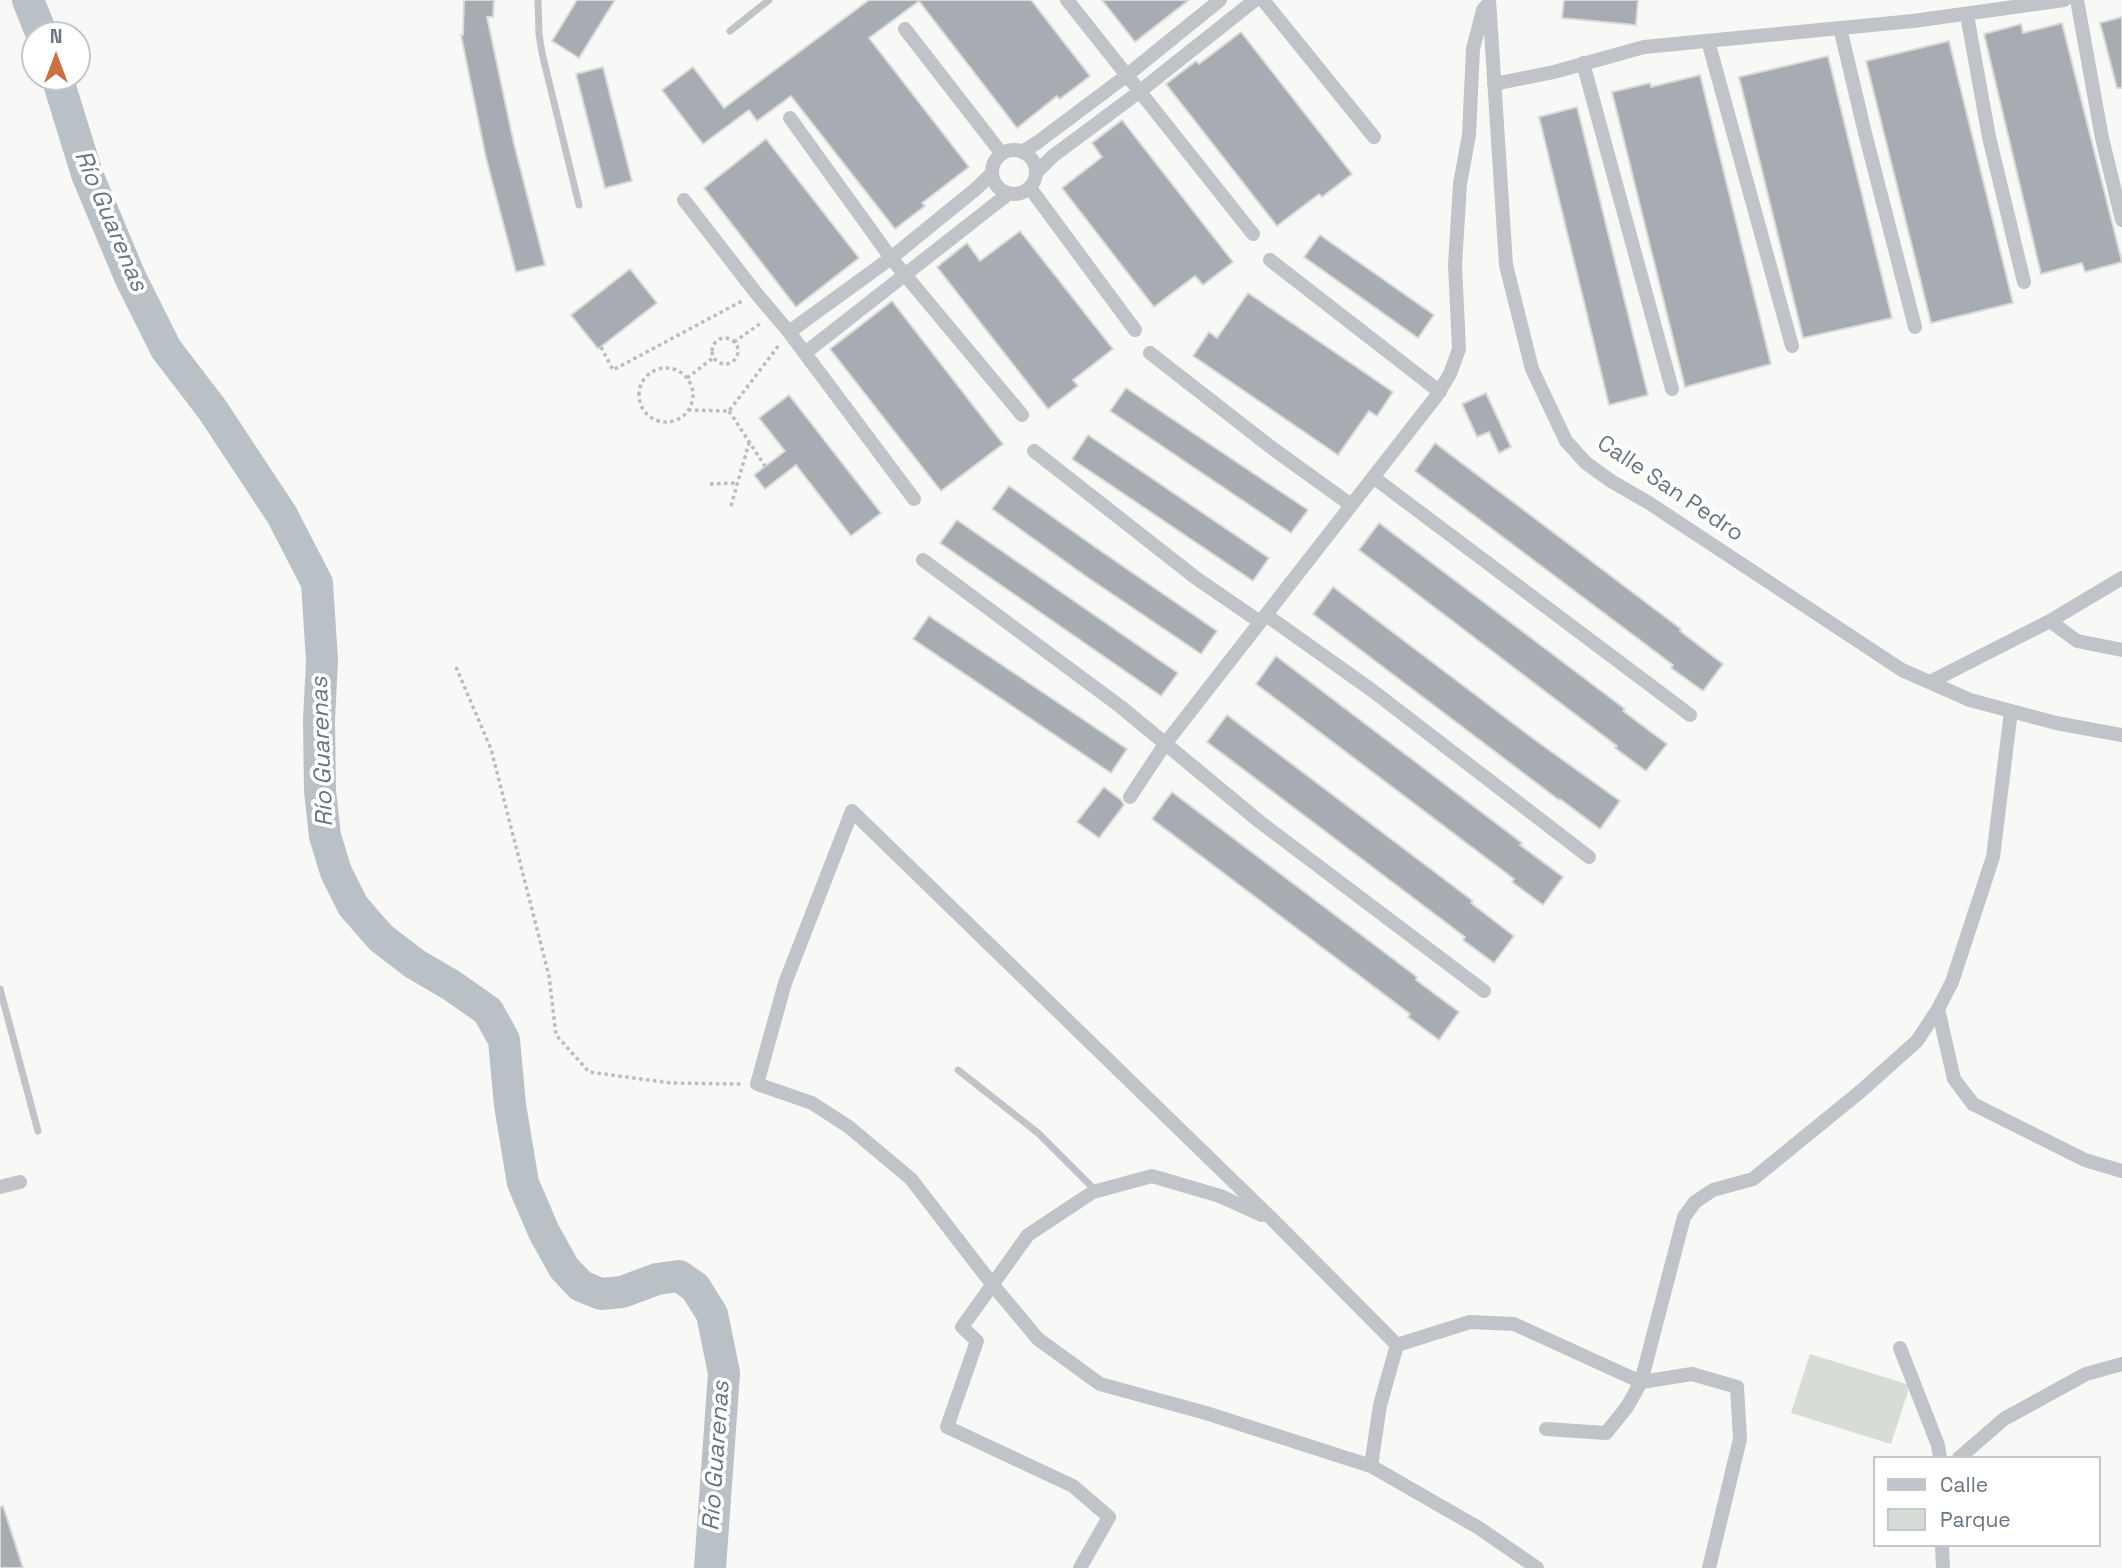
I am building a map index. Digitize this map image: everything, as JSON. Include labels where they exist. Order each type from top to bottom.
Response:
[{"type":"street","points":[[1067,0],[1253,234]]},
{"type":"street","points":[[789,331],[891,258],[977,188],[992,173],[996,159],[1002,154],[1008,151],[1023,152],[1038,142],[1220,0]]},
{"type":"street","points":[[992,173],[997,186],[1008,194],[1020,194],[1030,188],[1036,173],[1053,156],[1255,0]]},
{"type":"street","points":[[1263,0],[1374,137]]},
{"type":"street","points":[[1493,84],[1554,72],[1644,47],[1967,15],[2064,0]]},
{"type":"street","points":[[2077,0],[2102,138],[2122,220]]},
{"type":"street","points":[[1130,797],[1166,744],[1440,392],[1450,374],[1459,349],[1455,265],[1460,184],[1469,135],[1473,49],[1483,10],[1489,2]]},
{"type":"street","name":"Calle San Pedro","points":[[1489,2],[1506,265],[1532,369],[1566,441],[1586,463],[1611,481],[1649,503],[1902,670],[1970,700],[2056,723],[2122,735]]},
{"type":"street","points":[[1967,15],[1989,137],[2024,282]]},
{"type":"street","points":[[1840,28],[1915,327]]},
{"type":"street","points":[[905,29],[1002,154]]},
{"type":"street","points":[[1707,41],[1792,346]]},
{"type":"street","points":[[1583,63],[1672,389]]},
{"type":"street","points":[[790,118],[891,258],[1023,415]]},
{"type":"street","points":[[1023,152],[1032,161],[1036,173]]},
{"type":"street","points":[[1030,188],[1135,330]]},
{"type":"street","points":[[805,353],[1008,194]]},
{"type":"street","points":[[684,200],[789,331],[914,499]]},
{"type":"street","points":[[1270,260],[1440,392]]},
{"type":"street","points":[[1150,353],[1272,448],[1351,505]]},
{"type":"street","points":[[1034,451],[1196,578],[1373,691],[1589,857]]},
{"type":"street","points":[[1373,477],[1689,715]]},
{"type":"street","points":[[923,560],[1121,707],[1260,822],[1484,990]]},
{"type":"street","points":[[1930,682],[2050,621],[2122,578]]},
{"type":"street","points":[[2050,621],[2077,641],[2122,650]]},
{"type":"street","points":[[1546,1429],[1606,1433],[1627,1407],[1641,1382],[1684,1217],[1695,1202],[1713,1190],[1753,1179],[1861,1091],[1917,1041],[1938,1009],[1952,982],[1993,857],[2011,711]]},
{"type":"street","points":[[1397,1345],[1273,1220],[852,811],[785,983],[757,1084],[812,1103],[860,1136],[911,1179],[1038,1339],[1100,1384],[1206,1413],[1371,1466],[1479,1528],[1537,1568]]},
{"type":"street","points":[[1938,1009],[1954,1079],[1973,1104],[2085,1160],[2122,1171]]},
{"type":"street","points":[[1080,1568],[1109,1517],[1073,1486],[947,1427],[976,1341],[962,1327],[1028,1235],[1096,1191],[1152,1176],[1220,1196],[1273,1220]]},
{"type":"street","points":[[0,1187],[20,1182]]},
{"type":"street","points":[[1397,1345],[1470,1322],[1514,1324],[1641,1382],[1692,1374],[1737,1387],[1740,1439],[1709,1568]]},
{"type":"street","points":[[1371,1466],[1380,1405],[1397,1345]]},
{"type":"street","points":[[1900,1348],[1938,1445],[1940,1456]]},
{"type":"street","points":[[1961,1456],[2004,1419],[2086,1374],[2122,1364]]},
{"type":"street","points":[[1942,1547],[1943,1568]]},
{"type":"lane","points":[[538,0],[542,53],[579,205]]},
{"type":"lane","points":[[730,31],[769,0]]},
{"type":"lane","points":[[0,989],[38,1131]]},
{"type":"lane","points":[[958,1070],[1038,1133],[1096,1191]]},
{"type":"path","points":[[601,347],[613,370],[756,293]]},
{"type":"path","points":[[734,342],[774,314]]},
{"type":"path","points":[[729,411],[789,331]]},
{"type":"path","points":[[718,339],[734,342],[737,353],[731,362],[719,363],[714,358],[712,348],[718,339]]},
{"type":"path","points":[[687,378],[714,358]]},
{"type":"path","points":[[657,369],[673,369],[687,378],[693,393],[688,410],[674,421],[657,420],[644,410],[640,394],[645,379],[657,369]]},
{"type":"path","points":[[688,410],[729,411]]},
{"type":"path","points":[[729,411],[765,466]]},
{"type":"path","points":[[731,506],[749,443]]},
{"type":"path","points":[[710,484],[737,483]]},
{"type":"path","points":[[456,667],[491,749],[549,976],[556,1035],[590,1072],[671,1083],[757,1084]]},
{"type":"green space","points":[[1810,1354],[1910,1385],[1891,1444],[1791,1413]]},
{"type":"building","points":[[464,0],[494,0],[493,17],[487,17],[514,144],[545,265],[516,272],[486,158],[461,35]]},
{"type":"building","points":[[577,0],[615,0],[579,58],[552,41]]},
{"type":"building","points":[[869,0],[1031,0],[1090,76],[1060,99],[1057,96],[1017,128],[919,1],[869,38],[969,167],[922,203],[925,206],[895,229],[791,96],[757,121],[749,110],[703,144],[662,90],[693,67],[724,108]]},
{"type":"building","points":[[1102,0],[1189,0],[1135,42]]},
{"type":"building","points":[[1564,0],[1638,0],[1636,25],[1562,18]]},
{"type":"building","points":[[2122,17],[2122,88],[2117,88],[2100,23]]},
{"type":"building","points":[[2062,23],[2122,262],[2085,272],[2082,263],[2041,274],[1984,34],[2021,24],[2023,33]]},
{"type":"building","points":[[1241,32],[1352,174],[1322,197],[1319,194],[1277,226],[1166,84],[1196,61],[1199,64]]},
{"type":"building","points":[[1949,41],[2013,303],[1931,323],[1866,61]]},
{"type":"building","points":[[1828,56],[1892,318],[1803,338],[1739,77]]},
{"type":"building","points":[[603,67],[632,181],[605,188],[576,74]]},
{"type":"building","points":[[1700,75],[1771,364],[1685,387],[1612,92],[1650,83],[1651,87]]},
{"type":"building","points":[[1577,107],[1648,395],[1609,405],[1539,117]]},
{"type":"building","points":[[1122,120],[1233,262],[1203,285],[1195,276],[1154,307],[1062,188],[1102,157],[1092,143]]},
{"type":"building","points":[[766,139],[859,258],[796,307],[704,188]]},
{"type":"building","points":[[1020,231],[1113,349],[1073,380],[1078,386],[1048,409],[937,267],[967,243],[980,261]]},
{"type":"building","points":[[1320,235],[1434,315],[1418,338],[1304,257]]},
{"type":"building","points":[[630,269],[657,303],[598,349],[571,315]]},
{"type":"building","points":[[1248,293],[1393,392],[1377,416],[1369,411],[1338,455],[1193,356],[1209,332],[1217,338]]},
{"type":"building","points":[[892,301],[1003,444],[941,491],[830,349]]},
{"type":"building","points":[[1126,388],[1308,510],[1291,533],[1110,411]]},
{"type":"building","points":[[1486,393],[1511,447],[1499,453],[1489,432],[1477,437],[1462,404]]},
{"type":"building","points":[[789,395],[881,513],[851,536],[796,465],[765,489],[754,475],[785,451],[759,418]]},
{"type":"building","points":[[1088,435],[1269,558],[1253,581],[1072,459]]},
{"type":"building","points":[[1435,443],[1681,629],[1680,631],[1723,664],[1703,691],[1671,668],[1673,665],[1415,471]]},
{"type":"building","points":[[1009,486],[1217,631],[1201,654],[992,509]]},
{"type":"building","points":[[957,520],[1178,673],[1161,696],[940,543]]},
{"type":"building","points":[[1379,523],[1625,709],[1623,711],[1667,744],[1646,771],[1615,748],[1617,746],[1359,550]]},
{"type":"building","points":[[1333,587],[1620,801],[1600,829],[1313,614]]},
{"type":"building","points":[[929,616],[1127,749],[1111,773],[913,639]]},
{"type":"building","points":[[1276,656],[1563,877],[1543,905],[1512,882],[1514,879],[1256,684]]},
{"type":"building","points":[[1227,715],[1473,901],[1471,903],[1514,936],[1494,963],[1463,940],[1465,937],[1207,742]]},
{"type":"building","points":[[1104,787],[1124,805],[1099,838],[1077,822]]},
{"type":"building","points":[[1172,792],[1417,977],[1416,980],[1459,1012],[1439,1040],[1408,1017],[1410,1014],[1152,819]]},
{"type":"building","points":[[3,1506],[23,1568],[0,1568],[0,1507]]},
{"type":"waterway","name":"Río Guarenas","points":[[28,0],[36,21]]},
{"type":"waterway","name":"Río Guarenas","points":[[61,91],[87,174],[130,277],[166,349],[212,409],[282,515],[317,583],[322,661],[320,791],[325,836],[336,872],[353,906],[381,938],[415,964],[488,1011],[504,1040],[510,1105],[523,1183],[544,1232],[564,1268],[581,1286],[601,1294],[622,1292],[657,1279],[679,1276],[695,1287],[712,1314],[724,1373],[710,1568]]}]
